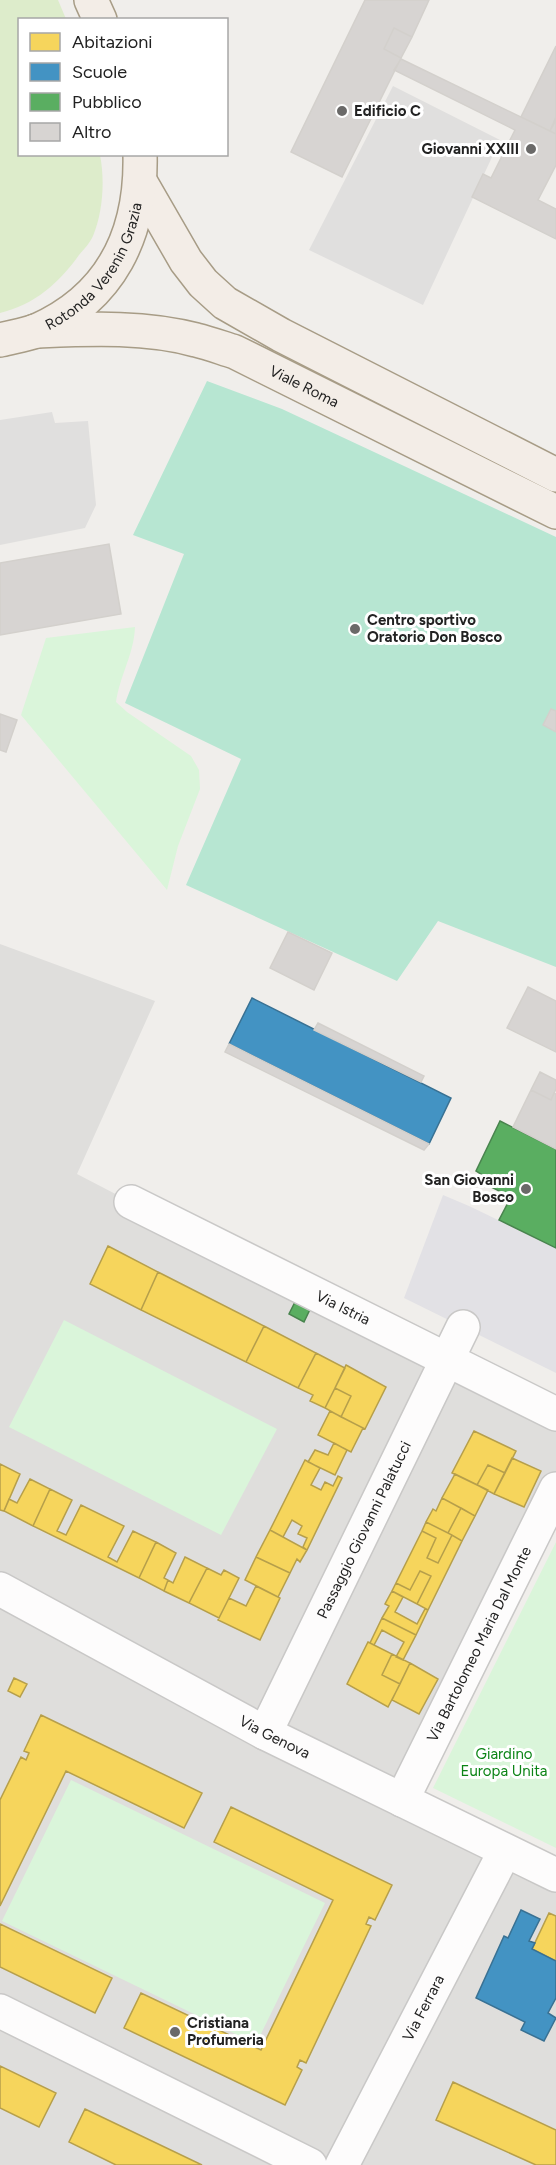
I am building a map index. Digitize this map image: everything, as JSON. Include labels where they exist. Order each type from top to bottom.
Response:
[{"type":"main road","points":[[91,0],[99,18]]},
{"type":"main road","points":[[140,169],[186,261],[203,283],[225,303],[281,335],[556,475]]},
{"type":"main road","name":"Rotonda Verenin Grazia","points":[[0,340],[35,331],[79,305],[94,293],[111,272],[135,218],[140,169]]},
{"type":"main road","name":"Viale Roma","points":[[35,331],[91,328],[144,331],[194,339],[235,352],[556,512]]},
{"type":"street","name":"Via Istria","points":[[131,1202],[556,1414]]},
{"type":"street","name":"Passaggio Giovanni Palatucci","points":[[265,1733],[463,1327]]},
{"type":"street","name":"Via Bartolomeo Maria Dal Monte","points":[[402,1800],[556,1489]]},
{"type":"street","name":"Via Genova","points":[[0,1589],[265,1733],[556,1875]]},
{"type":"street","name":"Via Ferrara","points":[[342,2165],[506,1851]]},
{"type":"street","points":[[0,2011],[310,2165]]},
{"type":"shaded area","points":[[393,86],[500,140],[423,305],[309,250]]},
{"type":"shaded area","points":[[52,412],[55,423],[88,421],[96,505],[85,528],[0,545],[0,420]]},
{"type":"shaded area","points":[[0,944],[155,1001],[77,1174],[556,1423],[556,1510],[416,1810],[556,1879],[556,2165],[0,2165]]},
{"type":"shaded area","points":[[443,1195],[556,1248],[556,1373],[404,1298]]},
{"type":"green space","points":[[0,0],[58,0],[66,18],[18,18],[18,156],[100,156],[103,185],[99,217],[89,244],[54,284],[35,299],[0,313]]},
{"type":"green space","name":"Centro sportivo Oratorio Don Bosco","points":[[207,381],[282,409],[556,537],[556,967],[438,921],[397,981],[186,885],[241,759],[125,703],[184,554],[133,535]]},
{"type":"green space","points":[[135,627],[116,702],[191,756],[199,770],[200,789],[178,846],[167,890],[21,715],[46,638]]},
{"type":"green space","points":[[64,1320],[277,1429],[221,1535],[9,1427]]},
{"type":"green space","name":"Giardino Europa Unita","points":[[556,1542],[556,1848],[433,1788]]},
{"type":"green space","points":[[71,1780],[325,1903],[256,2044],[2,1921]]},
{"type":"building: Abitazioni","points":[[108,1246],[158,1272],[141,1310],[90,1284]]},
{"type":"building: Abitazioni","points":[[158,1272],[264,1326],[246,1362],[141,1310]]},
{"type":"building: Abitazioni","points":[[264,1326],[316,1353],[298,1388],[246,1362]]},
{"type":"building: Abitazioni","points":[[316,1353],[345,1368],[325,1408],[310,1401],[313,1395],[298,1388]]},
{"type":"building: Abitazioni","points":[[346,1365],[386,1387],[365,1429],[341,1417],[351,1396],[335,1388]]},
{"type":"building: Abitazioni","points":[[335,1388],[351,1396],[341,1417],[325,1408]]},
{"type":"building: Abitazioni","points":[[330,1411],[363,1428],[351,1452],[318,1435]]},
{"type":"building: Abitazioni","points":[[474,1431],[516,1451],[505,1473],[488,1465],[477,1485],[452,1473]]},
{"type":"building: Abitazioni","points":[[334,1443],[347,1450],[335,1475],[308,1462],[315,1450],[328,1455]]},
{"type":"building: Abitazioni","points":[[512,1458],[541,1471],[524,1507],[494,1494]]},
{"type":"building: Abitazioni","points":[[305,1460],[320,1468],[311,1485],[321,1490],[325,1482],[333,1486],[338,1476],[342,1478],[307,1550],[303,1547],[307,1538],[298,1534],[302,1526],[292,1520],[283,1537],[270,1530]]},
{"type":"building: Abitazioni","points":[[0,1464],[20,1474],[4,1511],[0,1510]]},
{"type":"building: Abitazioni","points":[[488,1465],[505,1473],[494,1494],[477,1485]]},
{"type":"building: Abitazioni","points":[[455,1474],[488,1490],[475,1516],[442,1498]]},
{"type":"building: Abitazioni","points":[[30,1479],[50,1489],[33,1526],[4,1511],[9,1499],[17,1503]]},
{"type":"building: Abitazioni","points":[[50,1489],[72,1500],[57,1531],[66,1535],[81,1505],[124,1526],[108,1557],[117,1562],[133,1531],[156,1542],[139,1578],[33,1526]]},
{"type":"building: Abitazioni","points":[[442,1498],[461,1508],[448,1533],[426,1522],[433,1509],[436,1511]]},
{"type":"building: Abitazioni","points":[[461,1508],[475,1516],[462,1541],[448,1533]]},
{"type":"building: Abitazioni","points":[[426,1522],[452,1535],[438,1563],[427,1558],[436,1538],[422,1531]]},
{"type":"building: Abitazioni","points":[[270,1530],[307,1550],[300,1562],[297,1559],[290,1573],[256,1557]]},
{"type":"building: Abitazioni","points":[[422,1531],[436,1538],[427,1558],[438,1563],[452,1535],[462,1541],[428,1610],[417,1604],[431,1576],[420,1571],[410,1590],[396,1583]]},
{"type":"building: Abitazioni","points":[[156,1542],[176,1553],[164,1578],[168,1580],[164,1591],[139,1578]]},
{"type":"building: Abitazioni","points":[[185,1557],[207,1568],[189,1603],[164,1591],[168,1580],[173,1583]]},
{"type":"building: Abitazioni","points":[[256,1557],[290,1573],[278,1597],[245,1580]]},
{"type":"building: Abitazioni","points":[[207,1568],[221,1575],[224,1570],[239,1578],[219,1618],[189,1603]]},
{"type":"building: Abitazioni","points":[[420,1571],[431,1576],[417,1604],[392,1591],[396,1583],[410,1590]]},
{"type":"building: Abitazioni","points":[[256,1586],[280,1598],[260,1640],[218,1620],[229,1598],[246,1606]]},
{"type":"building: Abitazioni","points":[[392,1591],[403,1597],[395,1612],[417,1624],[425,1609],[428,1610],[416,1635],[382,1618],[389,1606],[385,1604]]},
{"type":"building: Abitazioni","points":[[382,1618],[416,1635],[403,1660],[396,1657],[404,1642],[382,1630],[374,1645],[370,1643]]},
{"type":"building: Abitazioni","points":[[368,1642],[392,1654],[382,1675],[400,1684],[388,1707],[347,1684]]},
{"type":"building: Abitazioni","points":[[392,1654],[410,1663],[400,1684],[382,1675]]},
{"type":"building: Abitazioni","points":[[410,1663],[438,1679],[419,1714],[392,1700]]},
{"type":"building: Abitazioni","points":[[14,1678],[27,1684],[20,1697],[8,1691]]},
{"type":"building: Abitazioni","points":[[41,1715],[202,1793],[184,1828],[66,1771],[0,1906],[0,1800],[21,1757],[26,1760],[29,1753],[24,1751]]},
{"type":"building: Abitazioni","points":[[231,1807],[392,1885],[375,1920],[369,1917],[366,1924],[371,1926],[306,2063],[300,2060],[297,2067],[302,2070],[285,2105],[124,2028],[141,1993],[261,2050],[333,1900],[214,1842]]},
{"type":"building: Abitazioni","points":[[549,1913],[556,1916],[556,1961],[532,1949]]},
{"type":"building: Abitazioni","points":[[0,1924],[112,1978],[95,2013],[0,1967]]},
{"type":"building: Abitazioni","points":[[0,2066],[56,2093],[39,2127],[0,2108]]},
{"type":"building: Abitazioni","points":[[453,2082],[556,2130],[556,2165],[536,2165],[436,2120]]},
{"type":"building: Abitazioni","points":[[85,2109],[202,2165],[116,2165],[69,2142]]},
{"type":"building: Scuole","points":[[252,998],[451,1098],[429,1144],[229,1044]]},
{"type":"building: Scuole","points":[[521,1910],[540,1919],[529,1941],[535,1943],[532,1949],[556,1961],[556,1998],[548,2013],[556,2018],[544,2041],[521,2030],[525,2022],[476,1998],[504,1936],[508,1938]]},
{"type":"building: Pubblico","name":"San Giovanni Bosco","points":[[500,1121],[556,1149],[556,1248],[499,1220],[511,1197],[481,1182],[484,1176],[476,1171]]},
{"type":"building: Pubblico","points":[[298,1296],[313,1303],[304,1322],[289,1314]]},
{"type":"building: Altro","name":"Edificio C","points":[[365,0],[429,0],[412,37],[394,28],[384,49],[401,58],[342,177],[291,152]]},
{"type":"building: Altro","points":[[394,28],[412,37],[401,58],[384,49]]},
{"type":"building: Altro","points":[[556,46],[556,120],[550,131],[521,117]]},
{"type":"building: Altro","name":"Giovanni XXIII","points":[[401,59],[556,134],[556,165],[538,200],[556,209],[556,239],[472,197],[483,174],[491,178],[515,130],[394,70]]},
{"type":"building: Altro","points":[[556,120],[556,134],[550,131]]},
{"type":"building: Altro","points":[[109,544],[121,614],[0,635],[0,563]]},
{"type":"building: Altro","points":[[551,709],[556,711],[556,732],[543,725]]},
{"type":"building: Altro","points":[[0,714],[17,720],[6,752],[0,750]]},
{"type":"building: Altro","points":[[288,932],[332,953],[314,990],[270,968]]},
{"type":"building: Altro","points":[[528,987],[556,1001],[556,1052],[507,1028]]},
{"type":"building: Altro","points":[[318,1023],[424,1076],[421,1082],[314,1030]]},
{"type":"building: Altro","points":[[229,1044],[429,1144],[424,1150],[225,1052]]},
{"type":"building: Altro","points":[[540,1072],[556,1080],[556,1089],[551,1100],[531,1090]]},
{"type":"building: Altro","points":[[531,1090],[551,1100],[554,1093],[556,1094],[556,1149],[513,1127]]},
{"type":"place","name":"Edificio C","points":[[342,111]]},
{"type":"place","name":"Giovanni XXIII","points":[[531,149]]},
{"type":"place","name":"Centro sportivo Oratorio Don Bosco","points":[[355,629]]},
{"type":"place","name":"San Giovanni Bosco","points":[[526,1189]]},
{"type":"place","name":"Cristiana Profumeria","points":[[175,2032]]}]
